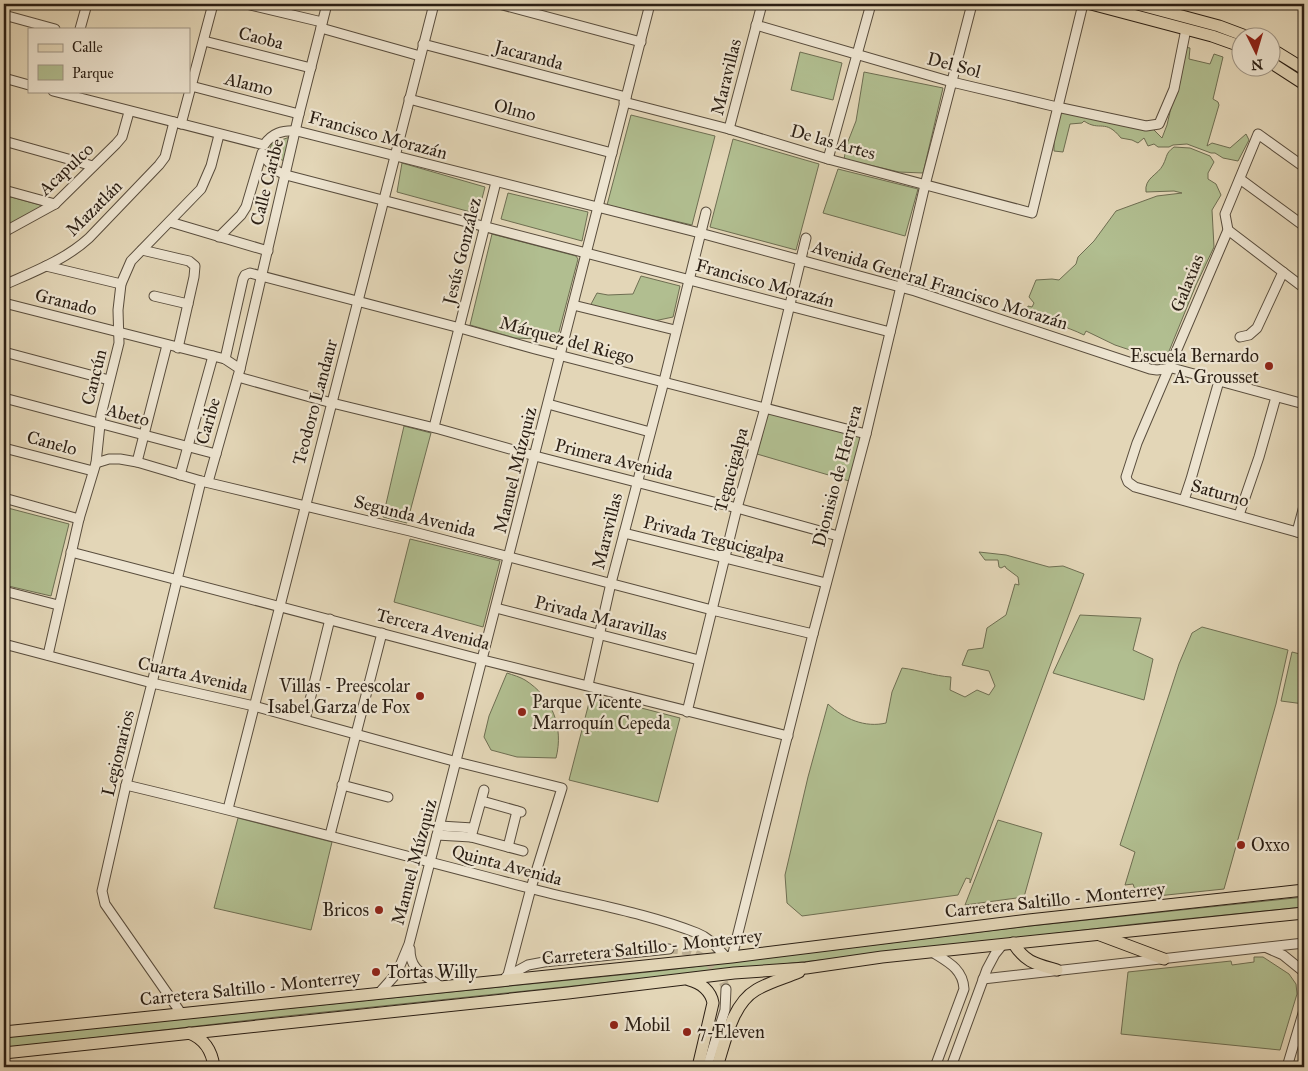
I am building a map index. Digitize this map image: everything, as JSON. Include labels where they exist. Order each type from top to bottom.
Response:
[{"type":"main road","points":[[1091,4],[1230,42]]},
{"type":"main road","points":[[1138,4],[1230,30]]},
{"type":"main road","points":[[1280,54],[1304,69]]},
{"type":"main road","points":[[1280,68],[1304,84]]},
{"type":"main road","name":"Carretera Saltillo - Monterrey","points":[[4,1032],[504,978],[729,957],[1029,920],[1304,890]]},
{"type":"main road","name":"Carretera Saltillo - Monterrey","points":[[4,1053],[685,979],[806,968],[882,957],[1303,912]]},
{"type":"main road","points":[[1096,934],[1164,959]]},
{"type":"main road","points":[[1008,944],[1026,959],[1057,970]]},
{"type":"main road","points":[[717,1067],[735,1016],[743,1000],[762,986],[806,968]]},
{"type":"main road","points":[[685,979],[696,982],[704,987],[714,1003],[698,1067]]},
{"type":"main road","points":[[189,1033],[198,1037],[207,1046],[211,1053],[214,1067]]},
{"type":"street","points":[[80,28],[87,4]]},
{"type":"street","name":"Mazatlán","points":[[191,86],[213,4]]},
{"type":"street","points":[[246,4],[322,25],[420,56]]},
{"type":"street","name":"Calle Caribe","points":[[239,373],[297,131],[299,114],[327,4]]},
{"type":"street","name":"Teodoro Landaur","points":[[228,809],[278,606],[434,4]]},
{"type":"street","points":[[499,4],[641,42]]},
{"type":"street","name":"Manuel Múzquiz","points":[[380,992],[397,973],[410,944],[650,4]]},
{"type":"street","name":"Maravillas","points":[[729,129],[762,4]]},
{"type":"street","points":[[828,159],[871,4]]},
{"type":"street","name":"Dionisio de Herrera","points":[[729,957],[866,434],[925,185],[972,4]]},
{"type":"street","points":[[1057,108],[1083,4]]},
{"type":"street","points":[[4,15],[51,28]]},
{"type":"street","name":"Del Sol","points":[[756,24],[952,82],[1057,108],[1146,126],[1159,124],[1173,93],[1186,29]]},
{"type":"street","name":"Caoba","points":[[204,41],[311,68]]},
{"type":"street","name":"Jacaranda","points":[[423,44],[625,99]]},
{"type":"street","points":[[4,78],[28,85]]},
{"type":"street","name":"Alamo","points":[[191,86],[299,114]]},
{"type":"street","points":[[63,92],[129,112],[264,146],[246,206],[241,215],[219,237]]},
{"type":"street","name":"Mazatlán","points":[[4,285],[46,266],[79,247],[159,165],[165,157],[189,92]]},
{"type":"street","name":"Olmo","points":[[409,99],[612,153]]},
{"type":"street","name":"De las Artes","points":[[625,99],[828,159],[1032,213],[1057,108]]},
{"type":"street","name":"Acapulco","points":[[4,232],[55,204],[122,137],[129,112]]},
{"type":"street","name":"Francisco Morazán","points":[[264,146],[270,137],[279,133],[297,131],[700,233]]},
{"type":"street","name":"Cancún","points":[[48,655],[79,519],[94,467],[101,414],[119,343],[118,310],[121,284],[131,261],[201,189],[211,166],[219,134]]},
{"type":"street","name":"Galaxias","points":[[1128,482],[1126,477],[1137,443],[1228,230],[1225,214],[1258,134],[1304,167]]},
{"type":"street","points":[[4,141],[93,166]]},
{"type":"street","name":"Francisco Morazán","points":[[262,155],[276,170],[286,175],[890,332]]},
{"type":"street","points":[[1240,179],[1304,226]]},
{"type":"street","name":"Jesús González","points":[[434,427],[496,182]]},
{"type":"street","points":[[4,190],[55,204]]},
{"type":"street","name":"Maravillas","points":[[588,685],[610,583],[664,381],[675,330],[706,212]]},
{"type":"street","points":[[170,222],[268,251]]},
{"type":"street","points":[[1228,230],[1304,288]]},
{"type":"street","name":"Avenida General Francisco Morazán","points":[[700,233],[900,287],[1003,319],[1150,369],[1163,370],[1169,368],[1304,404]]},
{"type":"street","name":"Tegucigalpa","points":[[687,712],[724,558],[791,306],[806,238]]},
{"type":"street","points":[[142,250],[189,261],[195,266],[178,348]]},
{"type":"street","points":[[46,266],[121,284]]},
{"type":"street","points":[[1240,337],[1249,335],[1257,328],[1283,272]]},
{"type":"street","name":"Márquez del Riego","points":[[226,359],[245,275],[250,274],[866,434]]},
{"type":"street","points":[[154,296],[188,304]]},
{"type":"street","name":"Granado","points":[[4,302],[226,359]]},
{"type":"street","points":[[573,305],[675,330]]},
{"type":"street","points":[[137,462],[166,345]]},
{"type":"street","points":[[4,352],[109,380]]},
{"type":"street","points":[[180,475],[213,356]]},
{"type":"street","points":[[226,359],[239,373]]},
{"type":"street","name":"Primera Avenida","points":[[239,373],[332,403],[434,427],[535,456],[636,481],[838,536]]},
{"type":"street","name":"Caribe","points":[[204,482],[216,454],[239,373]]},
{"type":"street","points":[[1184,500],[1219,381]]},
{"type":"street","points":[[1239,515],[1259,457],[1276,396]]},
{"type":"street","name":"Abeto","points":[[4,398],[187,448],[216,454]]},
{"type":"street","points":[[548,404],[650,432]]},
{"type":"street","name":"Canelo","points":[[4,448],[94,467]]},
{"type":"street","name":"Segunda Avenida","points":[[94,467],[108,459],[137,462],[204,482],[410,531],[712,610],[813,634]]},
{"type":"street","name":"Legionarios","points":[[181,1013],[105,904],[103,884],[126,784],[204,482]]},
{"type":"street","name":"Saturno","points":[[1128,482],[1135,486],[1301,533]]},
{"type":"street","points":[[4,498],[79,519]]},
{"type":"street","points":[[1301,533],[1304,506]]},
{"type":"street","name":"Privada Tegucigalpa","points":[[624,533],[826,583]]},
{"type":"street","name":"Tercera Avenida","points":[[71,552],[483,660],[788,736]]},
{"type":"street","points":[[4,591],[58,605]]},
{"type":"street","name":"Privada Maravillas","points":[[496,608],[699,660]]},
{"type":"street","points":[[305,720],[330,619]]},
{"type":"street","points":[[330,835],[382,633]]},
{"type":"street","name":"Cuarta Avenida","points":[[4,644],[152,683],[254,706],[457,762],[562,788],[531,888]]},
{"type":"street","name":"Quinta Avenida","points":[[126,784],[635,913],[708,938],[729,957]]},
{"type":"street","points":[[342,785],[388,797]]},
{"type":"street","points":[[472,833],[484,790]]},
{"type":"street","points":[[482,801],[519,812],[508,847]]},
{"type":"street","points":[[440,826],[472,833],[523,851]]},
{"type":"street","points":[[437,835],[472,833]]},
{"type":"street","points":[[504,978],[531,888]]},
{"type":"street","points":[[983,979],[1304,943]]},
{"type":"street","name":"Manuel Múzquiz","points":[[410,944],[410,958],[413,966],[440,986]]},
{"type":"street","points":[[952,1067],[991,961],[1008,944]]},
{"type":"street","points":[[1267,948],[1283,955],[1304,972]]},
{"type":"street","points":[[504,978],[528,966],[544,962],[669,949]]},
{"type":"street","points":[[932,952],[954,966],[962,977],[964,989],[935,1067]]},
{"type":"street","points":[[707,1067],[725,1010],[726,989]]},
{"type":"street","points":[[1287,1067],[1304,1010]]},
{"type":"green space","points":[[1185,47],[1190,48],[1189,59],[1210,64],[1214,54],[1223,57],[1213,99],[1219,105],[1207,146],[1212,143],[1230,148],[1246,134],[1249,140],[1238,161],[1223,158],[1215,153],[1187,144],[1169,147],[1158,147],[1154,144],[1148,146],[1144,138],[1138,143],[1121,138],[1111,128],[1084,121],[1082,123],[1070,124],[1063,152],[1054,151],[1054,135],[1061,109],[1151,127],[1162,138],[1167,125]]},
{"type":"green space","points":[[800,52],[842,63],[833,100],[791,90]]},
{"type":"green space","points":[[864,72],[943,88],[923,173],[899,172],[844,159],[847,144],[856,121]]},
{"type":"green space","points":[[631,115],[715,136],[692,225],[607,205]]},
{"type":"green space","points":[[290,137],[284,161],[272,155],[269,151],[272,143]]},
{"type":"green space","points":[[733,139],[819,164],[796,250],[710,227]]},
{"type":"green space","points":[[1174,147],[1190,148],[1210,156],[1214,162],[1208,173],[1208,179],[1216,184],[1221,195],[1212,210],[1214,247],[1196,285],[1165,361],[1154,361],[1086,331],[1084,335],[1027,312],[1028,306],[1032,307],[1034,303],[1029,297],[1036,280],[1059,280],[1076,264],[1078,257],[1094,241],[1116,211],[1157,196],[1182,193],[1174,191],[1146,192],[1147,183],[1161,168],[1168,153]]},
{"type":"green space","points":[[402,163],[485,187],[478,214],[397,192]]},
{"type":"green space","points":[[838,169],[918,189],[905,236],[823,213]]},
{"type":"green space","points":[[508,193],[588,212],[582,241],[501,219]]},
{"type":"green space","points":[[4,195],[44,206],[4,227]]},
{"type":"green space","points":[[492,234],[576,256],[578,259],[556,343],[537,339],[515,338],[470,325]]},
{"type":"green space","points":[[641,276],[680,286],[673,317],[654,321],[590,306],[597,293],[608,295],[633,294]]},
{"type":"green space","points":[[768,412],[862,436],[849,481],[757,454]]},
{"type":"green space","points":[[404,426],[431,433],[407,523],[383,517]]},
{"type":"green space","points":[[4,507],[69,524],[51,596],[4,585]]},
{"type":"green space","points":[[410,539],[500,561],[483,627],[394,602]]},
{"type":"green space","points":[[979,552],[1006,555],[1049,567],[1063,566],[1084,574],[970,883],[970,879],[966,878],[958,895],[802,916],[787,903],[785,875],[808,777],[828,704],[841,714],[855,721],[870,724],[886,723],[892,692],[902,668],[951,677],[950,690],[965,697],[977,690],[989,695],[995,686],[989,671],[962,665],[968,650],[983,648],[987,628],[1006,615],[1015,584],[1019,585],[1018,577],[1005,566],[999,567],[998,560],[985,560]]},
{"type":"green space","points":[[1080,615],[1141,618],[1133,650],[1153,659],[1144,700],[1053,673]]},
{"type":"green space","points":[[1202,627],[1288,650],[1276,704],[1224,889],[1138,898],[1133,884],[1125,885],[1135,852],[1120,845],[1179,664],[1192,633]]},
{"type":"green space","points":[[1292,652],[1304,655],[1304,704],[1281,701]]},
{"type":"green space","name":"Parque Vicente Marroquín Cepeda","points":[[507,673],[523,679],[534,687],[549,704],[557,724],[558,746],[556,758],[517,757],[491,750],[484,737],[489,716]]},
{"type":"green space","points":[[591,695],[680,718],[658,802],[569,780]]},
{"type":"green space","points":[[238,818],[332,842],[311,930],[214,908]]},
{"type":"green space","points":[[998,820],[1042,833],[1024,897],[965,905]]},
{"type":"green space","points":[[1304,897],[1304,907],[4,1048],[4,1037],[659,971],[1021,927]]},
{"type":"green space","points":[[1254,957],[1263,957],[1289,974],[1296,984],[1297,994],[1280,1050],[1121,1034],[1128,972],[1231,961],[1232,965],[1254,962]]},
{"type":"tunnel","points":[[669,949],[688,952],[705,959],[717,972],[726,989]]},
{"type":"place","name":"Escuela Bernardo A. Grousset","points":[[1269,366]]},
{"type":"place","name":"Villas - Preescolar Isabel Garza de Fox","points":[[420,696]]},
{"type":"place","name":"Parque Vicente Marroquín Cepeda","points":[[522,712]]},
{"type":"place","name":"Oxxo","points":[[1241,845]]},
{"type":"place","name":"Bricos","points":[[379,910]]},
{"type":"place","name":"Tortas Willy","points":[[376,972]]},
{"type":"place","name":"Mobil","points":[[614,1025]]},
{"type":"place","name":"7-Eleven","points":[[687,1032]]}]
